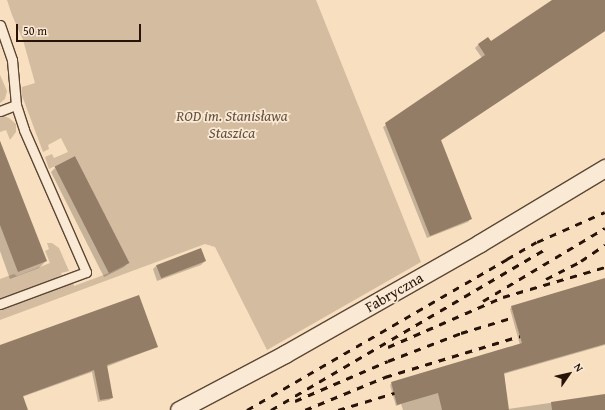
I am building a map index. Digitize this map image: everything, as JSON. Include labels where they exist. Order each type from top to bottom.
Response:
[{"type":"street","name":"Fabryczna","points":[[179,410],[292,350],[480,243],[605,168]]},
{"type":"lane","points":[[0,25],[12,60],[16,105],[24,130],[86,272],[0,304]]},
{"type":"lane","points":[[0,111],[16,105]]},
{"type":"green space","name":"ROD im. Stanisława Staszica","points":[[7,0],[316,0],[421,262],[267,350],[215,247],[205,244],[0,320],[0,309],[70,282],[73,283],[74,286],[109,273],[129,263],[75,156],[49,169],[45,157],[52,154],[54,158],[68,152],[61,138],[48,145],[49,149],[43,152],[21,93],[22,87],[35,83],[23,40]]},
{"type":"green space","points":[[0,75],[7,91],[5,99],[0,103]]},
{"type":"green space","points":[[4,116],[16,124],[16,132],[10,140],[6,130],[0,132],[0,117]]},
{"type":"green space","points":[[47,243],[52,243],[59,248],[69,271],[61,273],[62,275],[57,277],[58,279],[0,301],[0,279],[14,274],[17,276],[50,263],[45,251],[49,249]]},
{"type":"building","points":[[552,0],[605,0],[605,31],[441,140],[472,219],[430,236],[385,123],[485,55],[478,44],[488,37],[491,41]]},
{"type":"building","points":[[0,141],[47,261],[18,272],[0,225]]},
{"type":"building","points":[[75,156],[129,263],[109,273],[55,166]]},
{"type":"building","points":[[201,248],[206,261],[161,278],[156,265]]},
{"type":"building","points":[[605,278],[605,344],[504,373],[509,410],[442,410],[438,393],[397,405],[391,382],[522,343],[511,306]]},
{"type":"building","points":[[139,295],[158,347],[107,365],[113,398],[100,400],[94,370],[23,396],[28,410],[0,410],[0,345]]},
{"type":"building","points":[[605,394],[605,410],[552,410],[551,402]]},
{"type":"railway","points":[[247,410],[537,242],[605,212]]},
{"type":"railway","points":[[483,301],[605,228]]},
{"type":"railway","points":[[546,279],[581,261],[605,245]]},
{"type":"railway","points":[[271,410],[544,250]]},
{"type":"railway","points":[[388,347],[503,297],[605,267]]},
{"type":"railway","points":[[295,401],[388,361],[461,333],[514,317]]},
{"type":"railway","points":[[305,410],[385,377],[520,336]]},
{"type":"railway","points":[[338,410],[394,393]]}]
